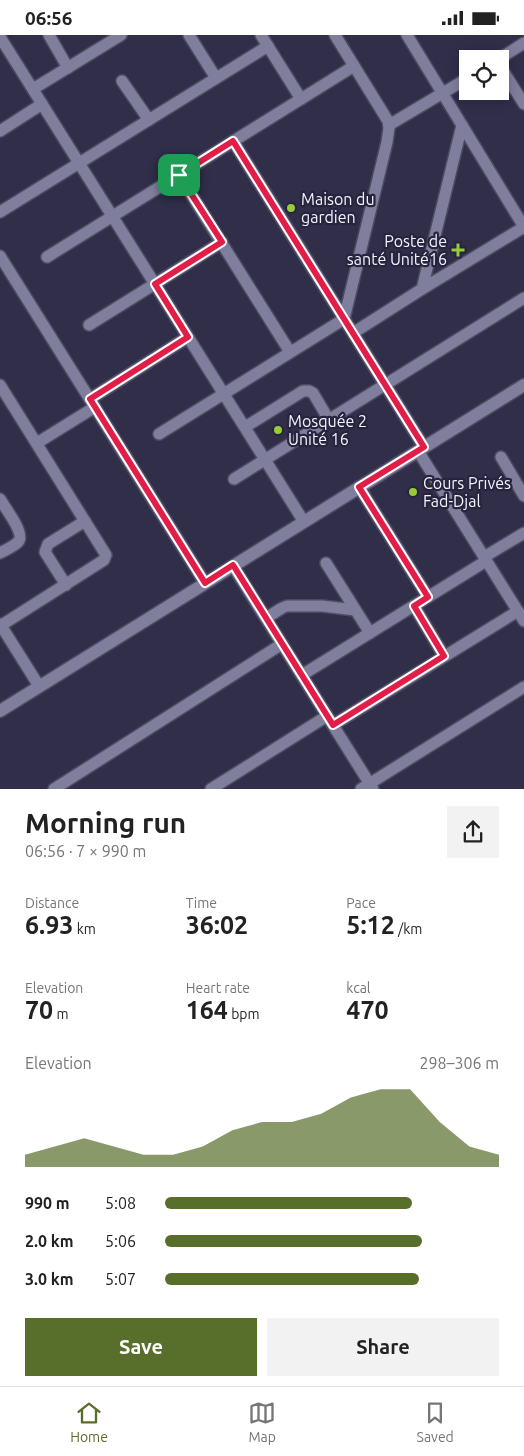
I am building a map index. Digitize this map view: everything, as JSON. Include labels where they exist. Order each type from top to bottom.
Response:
[{"type":"street","points":[[49,35],[68,67]]},
{"type":"street","points":[[33,89],[121,35]]},
{"type":"street","points":[[189,35],[216,78]]},
{"type":"street","points":[[261,35],[301,99]]},
{"type":"street","points":[[159,433],[344,319],[387,142],[389,125],[335,35]]},
{"type":"street","points":[[0,36],[304,522]]},
{"type":"street","points":[[353,333],[524,227],[443,93],[412,37]]},
{"type":"street","points":[[509,52],[524,43]]},
{"type":"street","points":[[0,212],[268,46]]},
{"type":"street","points":[[46,257],[354,66]]},
{"type":"street","points":[[509,80],[524,104]]},
{"type":"street","points":[[122,81],[149,120]]},
{"type":"street","points":[[389,125],[459,83]]},
{"type":"street","points":[[0,131],[42,104]]},
{"type":"street","points":[[422,289],[462,125]]},
{"type":"street","points":[[210,789],[444,656],[521,616],[485,559],[385,385],[233,141]]},
{"type":"street","points":[[179,175],[290,352]]},
{"type":"street","points":[[89,325],[222,242]]},
{"type":"street","points":[[0,257],[205,583]]},
{"type":"street","points":[[234,479],[524,298]]},
{"type":"street","points":[[37,443],[188,337]]},
{"type":"street","points":[[0,385],[5,403],[37,443],[106,555],[104,560],[0,625],[39,686]]},
{"type":"street","points":[[0,711],[524,385]]},
{"type":"street","points":[[244,427],[303,391],[313,393],[329,419]]},
{"type":"street","points":[[501,457],[524,496]]},
{"type":"street","points":[[359,487],[428,597]]},
{"type":"street","points":[[0,499],[19,530],[21,537],[19,542],[0,553]]},
{"type":"street","points":[[66,585],[45,553],[46,548],[48,544],[85,521]]},
{"type":"street","points":[[302,675],[414,606],[524,533]]},
{"type":"street","points":[[326,563],[370,633]]},
{"type":"street","points":[[233,565],[330,721],[368,787],[524,687]]},
{"type":"street","points":[[266,619],[287,606],[322,606],[355,610]]},
{"type":"street","points":[[414,606],[444,656]]},
{"type":"street","points":[[54,789],[282,644]]},
{"type":"place","name":"Maison du gardien","points":[[291,208]]},
{"type":"place","name":"Poste de santé Unité16","points":[[458,250]]},
{"type":"place","name":"Mosquée 2 Unité 16","points":[[278,430]]},
{"type":"place","name":"Cours Privés Fad-Djal","points":[[413,492]]},
{"type":"route","points":[[233,141],[424,447],[359,487],[428,597],[414,606],[444,656],[333,725],[233,565],[205,583],[90,399],[188,337],[155,284],[222,242],[179,175],[233,141]]}]
